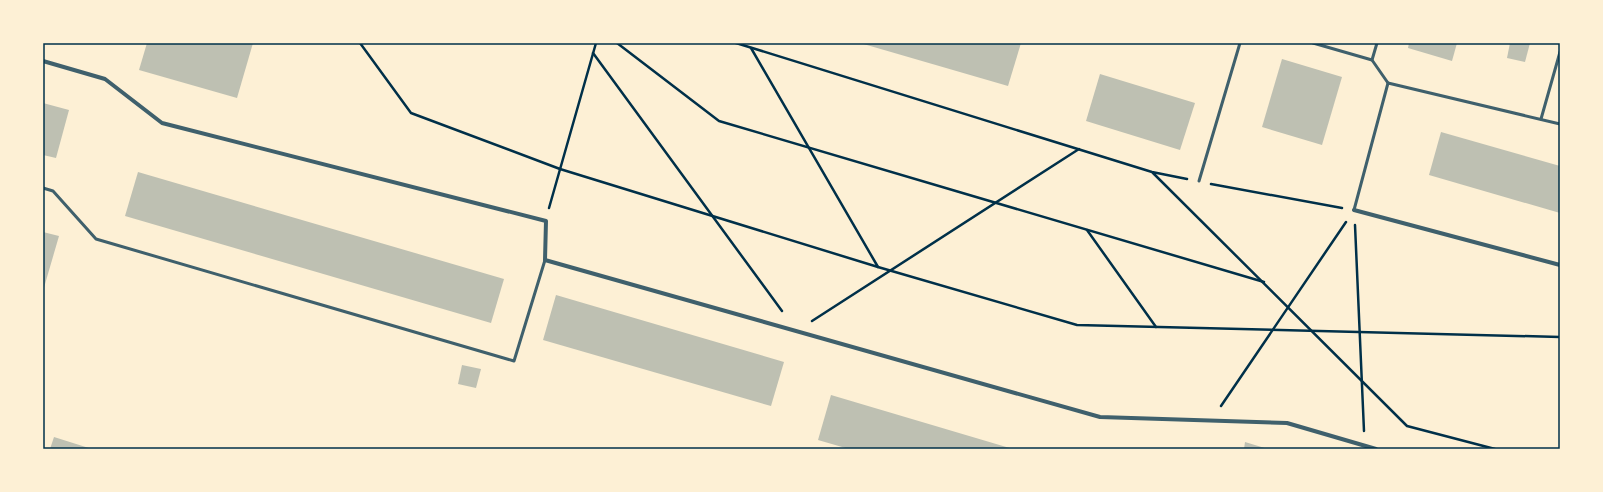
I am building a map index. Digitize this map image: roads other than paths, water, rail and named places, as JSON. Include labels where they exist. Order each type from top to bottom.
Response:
[{"type":"street","points":[[43,61],[105,78],[162,123],[546,221],[544,260],[1100,417],[1287,423],[1376,449]]},
{"type":"street","points":[[1354,210],[1560,265]]},
{"type":"lane","points":[[1199,181],[1240,43]]},
{"type":"lane","points":[[1312,43],[1372,60],[1388,83],[1560,124]]},
{"type":"lane","points":[[1372,60],[1377,43]]},
{"type":"lane","points":[[1542,119],[1560,52]]},
{"type":"lane","points":[[1354,210],[1388,83]]},
{"type":"lane","points":[[43,188],[53,191],[96,239],[514,361],[544,260]]}]
